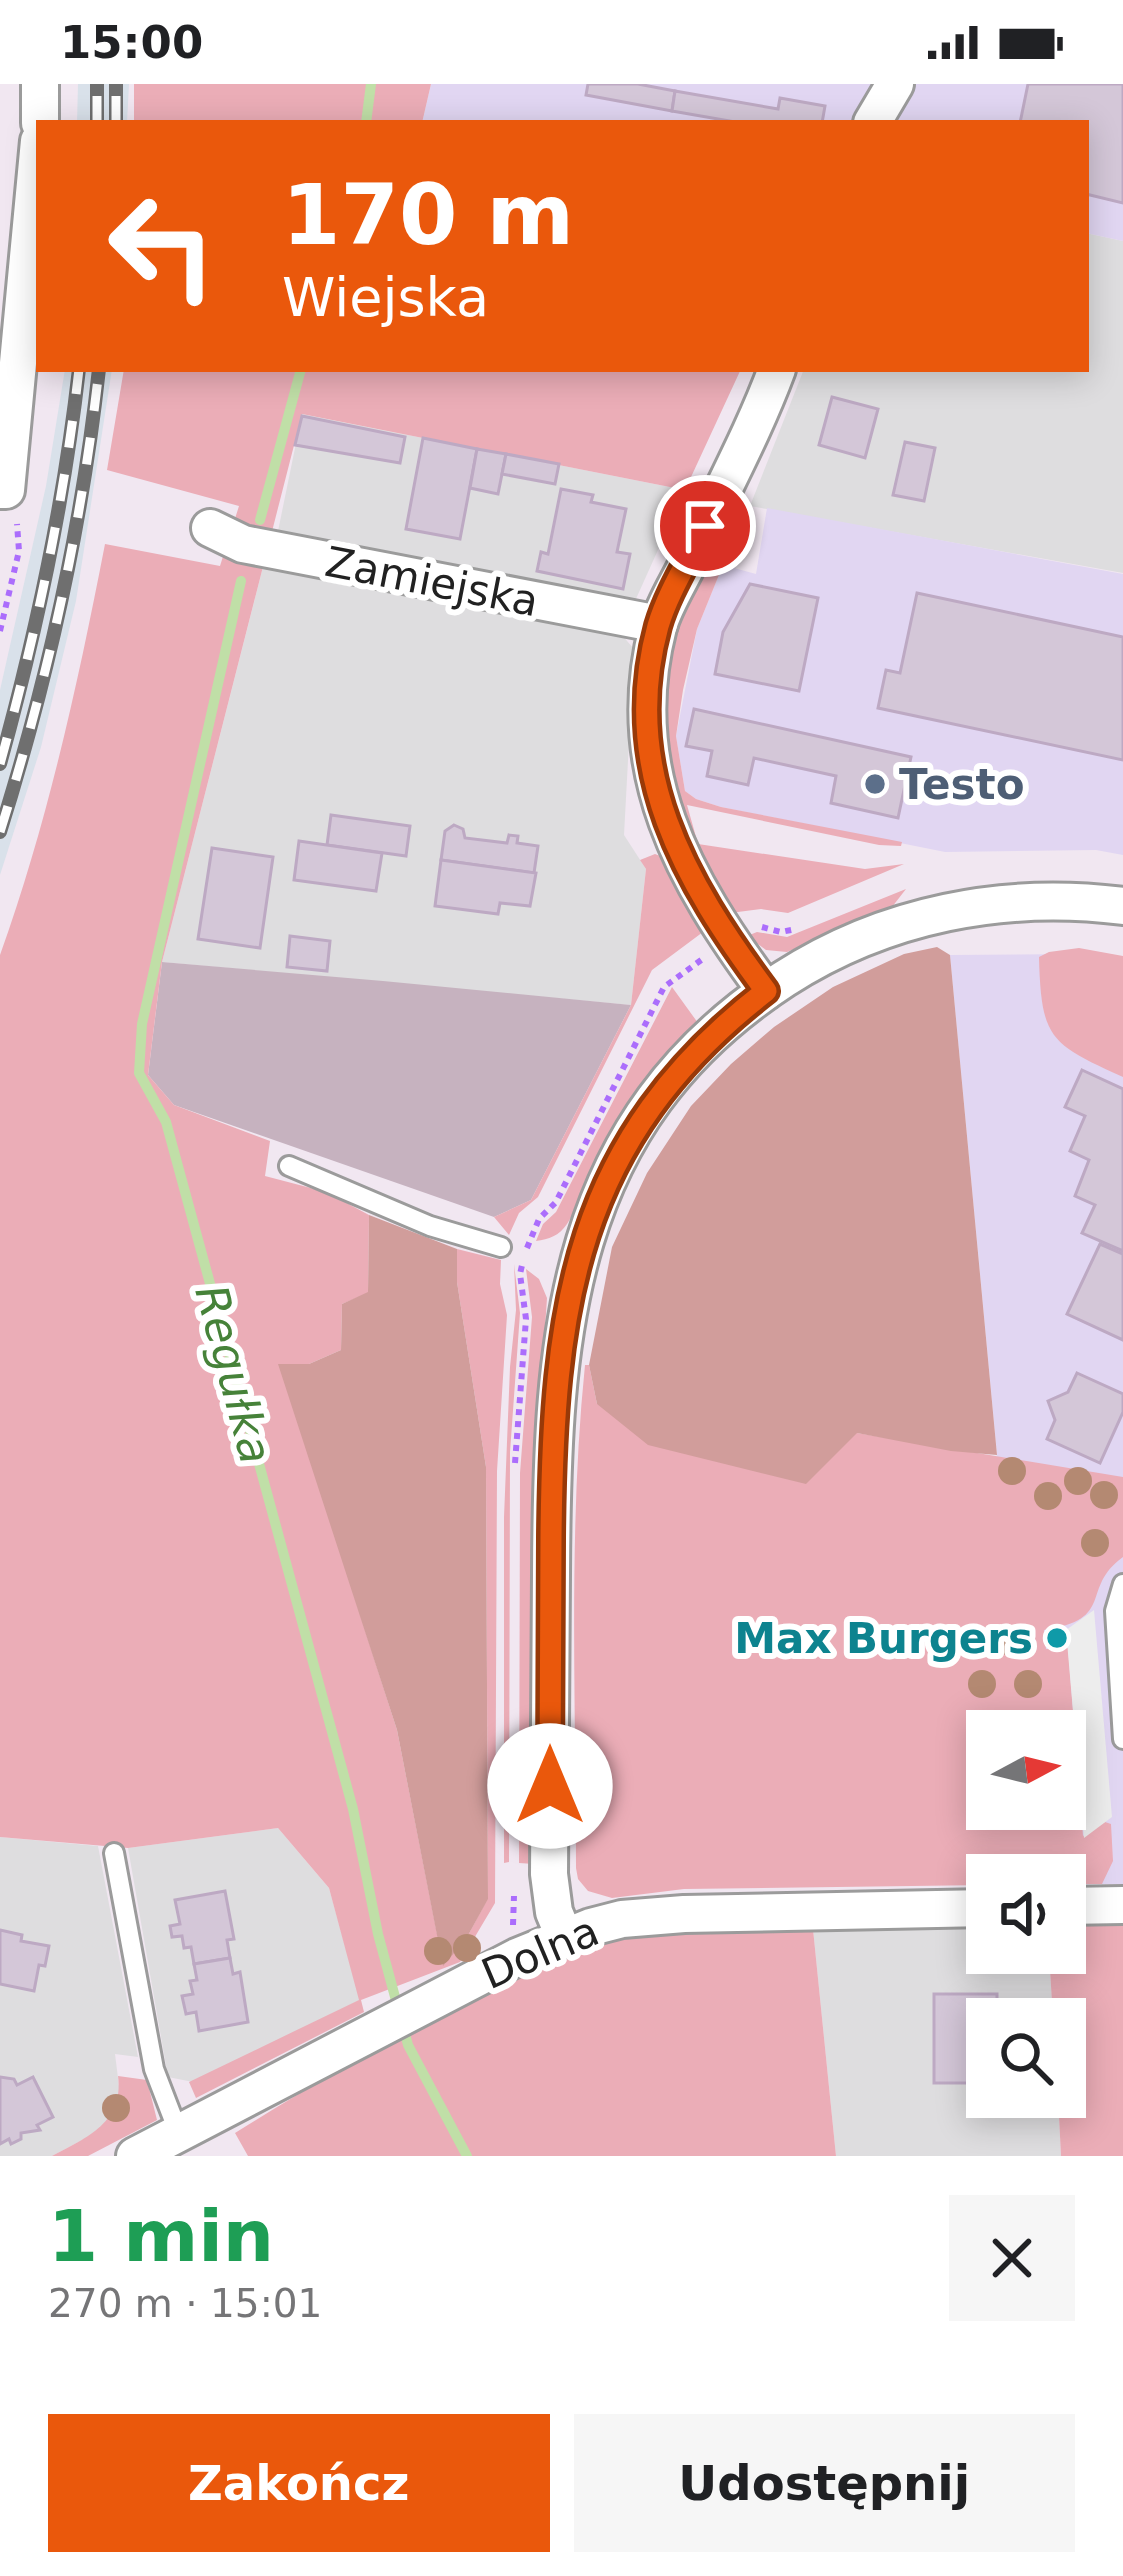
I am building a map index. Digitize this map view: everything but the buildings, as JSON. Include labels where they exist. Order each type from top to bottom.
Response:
[{"type":"street","points":[[40,84],[40,120]]},
{"type":"street","points":[[874,120],[895,84]]},
{"type":"street","points":[[3,490],[36,170]]},
{"type":"street","points":[[766,991],[696,891],[665,819],[647,730],[659,624],[776,372]]},
{"type":"street","name":"Zamiejska","points":[[210,528],[243,544],[659,624]]},
{"type":"street","points":[[563,1936],[551,1899],[549,1850],[551,1460],[565,1313],[592,1215],[634,1131],[697,1050],[766,991],[845,945],[929,915],[1021,902],[1123,905]]},
{"type":"street","points":[[1086,1906],[1123,1905]]},
{"type":"street","name":"Dolna","points":[[135,2156],[563,1936],[605,1923],[652,1916],[966,1909]]},
{"type":"lane","points":[[289,1166],[430,1226],[501,1247]]},
{"type":"lane","points":[[1123,1584],[1115,1611],[1123,1739]]},
{"type":"lane","points":[[114,1853],[154,2069],[179,2134]]},
{"type":"path","points":[[0,631],[20,530],[3,490]]},
{"type":"path","points":[[529,1240],[539,1219],[556,1202],[664,987],[716,950]]},
{"type":"shaded area","points":[[78,84],[129,84],[127,120],[77,120]]},
{"type":"shaded area","points":[[134,84],[431,84],[423,120],[134,120]]},
{"type":"shaded area","points":[[431,84],[1123,84],[1123,241],[1089,234],[1089,120],[423,120]]},
{"type":"shaded area","points":[[1089,234],[1123,241],[1123,573],[750,506],[803,372],[1089,372]]},
{"type":"shaded area","points":[[65,372],[112,372],[76,601],[41,747],[0,875],[0,690],[46,486]]},
{"type":"shaded area","points":[[123,372],[740,372],[685,490],[302,414],[162,962],[148,1075],[174,1105],[270,1141],[265,1176],[326,1192],[369,1215],[368,1293],[342,1304],[341,1350],[309,1364],[280,1364],[397,1730],[443,1964],[466,1939],[488,1898],[486,1467],[457,1282],[457,1249],[501,1260],[507,1315],[497,1471],[495,1903],[460,1962],[361,2000],[364,2012],[196,2098],[189,2082],[359,2000],[329,1888],[278,1828],[128,1848],[0,1837],[0,955],[60,751],[105,544],[220,566],[239,506],[107,470]]},
{"type":"shaded area","points":[[302,414],[685,490],[635,601],[277,536]]},
{"type":"shaded area","points":[[767,508],[1123,574],[1123,855],[1096,850],[945,852],[721,807],[685,791],[676,736],[697,629],[723,565],[756,574]]},
{"type":"shaded area","points":[[723,565],[697,629],[683,690],[676,736],[685,791],[721,807],[902,842],[901,846],[879,845],[687,805],[698,844],[865,869],[904,864],[788,913],[761,909],[730,913],[687,828],[671,768],[666,729],[676,623],[704,568]]},
{"type":"shaded area","points":[[263,567],[621,634],[634,649],[624,835],[646,869],[631,1005],[162,962]]},
{"type":"shaded area","points":[[655,854],[663,857],[703,932],[652,970],[538,1197],[519,1213],[509,1235],[494,1217],[531,1200],[631,1005],[646,869],[640,860]]},
{"type":"shaded area","points":[[906,889],[892,907],[787,952],[766,950],[747,936],[757,932],[787,937]]},
{"type":"shaded area","points":[[937,947],[950,955],[997,1455],[857,1433],[806,1484],[648,1445],[597,1404],[589,1365],[612,1247],[647,1173],[691,1106],[774,1027],[833,987],[904,954]]},
{"type":"shaded area","points":[[1079,948],[1123,956],[1123,1077],[1065,1046],[1047,1022],[1039,957]]},
{"type":"shaded area","points":[[1082,954],[1123,961],[1123,1884],[1086,1884],[1086,1854],[984,1854],[982,1830],[1086,1830],[1086,1710],[970,1710],[967,1678],[997,1454],[950,955]]},
{"type":"shaded area","points":[[162,962],[631,1005],[531,1200],[494,1217],[174,1105],[148,1075]]},
{"type":"shaded area","points":[[672,987],[698,1023],[653,1072],[614,1126],[567,1224],[553,1236],[536,1241],[543,1224],[556,1212]]},
{"type":"shaded area","points":[[369,1215],[457,1249],[457,1282],[486,1467],[488,1899],[466,1939],[443,1966],[397,1730],[278,1364],[309,1364],[341,1350],[342,1304],[368,1292]]},
{"type":"shaded area","points":[[514,1264],[520,1313],[510,1452],[509,1862],[504,1863],[504,1517],[516,1310]]},
{"type":"shaded area","points":[[526,1269],[539,1279],[547,1298],[535,1481],[534,1864],[519,1863],[520,1473],[532,1317]]},
{"type":"shaded area","points":[[585,1365],[589,1365],[597,1404],[857,1433],[1123,1477],[1123,1557],[1102,1580],[1089,1611],[1067,1625],[1044,1630],[1046,1649],[1068,1648],[1073,1710],[966,1710],[966,1830],[1083,1830],[1083,1836],[1105,1822],[1111,1824],[1113,1861],[1102,1884],[1086,1884],[1086,1854],[966,1854],[966,1885],[684,1889],[612,1898],[588,1891],[576,1868],[576,1490]]},
{"type":"shaded area","points":[[1094,1610],[1112,1817],[1084,1838],[1086,1710],[1073,1710],[1066,1630]]},
{"type":"shaded area","points":[[278,1828],[329,1888],[360,2000],[193,2082],[168,2077],[128,1848]]},
{"type":"shaded area","points":[[0,1837],[98,1846],[138,2057],[115,2054],[120,2094],[103,2129],[52,2156],[0,2156]]},
{"type":"shaded area","points":[[1123,1924],[1123,2156],[1061,2156],[1059,2118],[1086,2118],[1086,1998],[1052,1998],[1050,1974],[1086,1974],[1086,1925]]},
{"type":"shaded area","points":[[966,1926],[966,1974],[1050,1974],[1052,1998],[966,1998],[966,2118],[1059,2118],[1061,2156],[836,2156],[813,1929]]},
{"type":"shaded area","points":[[813,1929],[836,2156],[248,2156],[235,2133],[426,2020],[578,1952],[674,1930]]},
{"type":"shaded area","points":[[118,2076],[147,2080],[157,2120],[88,2156],[52,2156],[109,2117]]},
{"type":"waterway","name":"Regułka","points":[[366,120],[371,84]]},
{"type":"waterway","name":"Regułka","points":[[260,520],[300,372]]},
{"type":"waterway","name":"Regułka","points":[[241,581],[142,1024],[139,1073],[166,1122],[353,1809],[378,1934],[408,2045],[467,2156]]},
{"type":"railway","points":[[97,84],[97,120]]},
{"type":"railway","points":[[116,84],[116,120]]},
{"type":"railway","points":[[0,764],[47,568],[79,372]]},
{"type":"railway","points":[[0,832],[61,603],[99,372]]},
{"type":"place","name":"Testo","points":[[875,784]]},
{"type":"place","name":"Max Burgers","points":[[1057,1638]]},
{"type":"route","points":[[550,1786],[554,1410],[565,1313],[583,1240],[617,1159],[664,1088],[697,1050],[766,991],[720,929],[686,871],[665,819],[647,730],[659,624],[705,526]]}]
